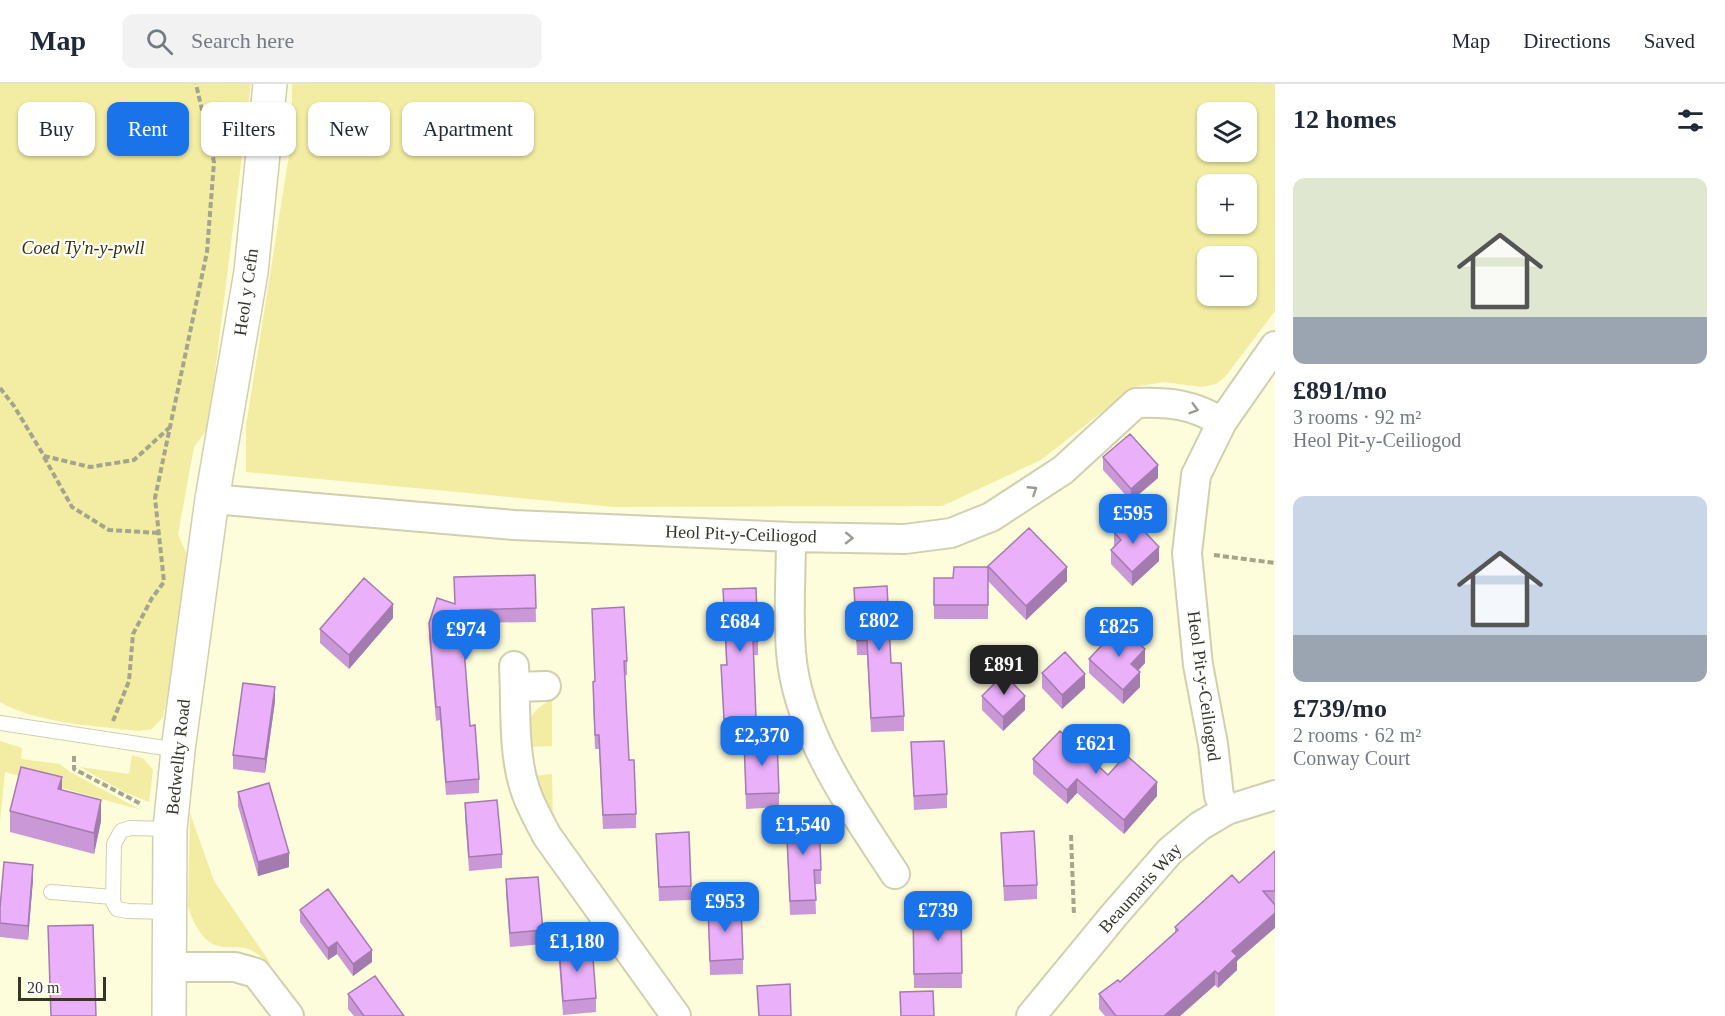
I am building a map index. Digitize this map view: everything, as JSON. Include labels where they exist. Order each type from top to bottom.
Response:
[{"type":"street","name":"Heol y Cefn","points":[[212,500],[251,272],[270,84]]},
{"type":"street","name":"Heol Pit-y-Ceiliogod","points":[[1227,810],[1219,796],[1213,744],[1198,665],[1187,553],[1196,475],[1222,422],[1275,346]]},
{"type":"street","name":"Heol Pit-y-Ceiliogod","points":[[212,500],[514,525],[791,537],[905,539],[951,533],[991,517],[1063,470],[1136,403],[1169,402],[1203,411],[1222,422]]},
{"type":"street","name":"Bedwellty Road","points":[[169,1016],[171,818],[212,500]]},
{"type":"street","points":[[791,537],[791,652],[799,698],[819,748],[852,808],[895,874]]},
{"type":"street","points":[[546,686],[514,677],[519,763],[524,786],[547,836],[676,1016]]},
{"type":"street","name":"Beaumaris Way","points":[[1031,1016],[1170,851],[1200,826],[1227,810],[1275,795]]},
{"type":"street","points":[[169,967],[235,967],[256,973],[289,1016]]},
{"type":"lane","points":[[0,723],[178,750]]},
{"type":"lane","points":[[169,912],[117,909],[113,902],[114,844],[121,831],[171,818]]},
{"type":"lane","points":[[51,892],[113,897]]},
{"type":"path","points":[[106,740],[129,681],[133,634],[152,598],[164,582],[155,498],[207,252],[214,162],[196,84]]},
{"type":"path","points":[[0,388],[14,406],[72,507],[109,530],[160,533]]},
{"type":"path","points":[[44,456],[90,467],[134,460],[170,428]]},
{"type":"path","points":[[1187,553],[1275,563]]},
{"type":"path","points":[[74,734],[74,769],[131,800],[171,818]]},
{"type":"path","points":[[1071,835],[1073,912],[1076,921],[1095,938]]},
{"type":"green space","name":"Coed Ty'n-y-pwll","points":[[0,84],[251,84],[249,102],[201,102],[201,156],[242,156],[208,428],[194,447],[178,534],[187,555],[175,656],[163,717],[152,729],[138,731],[48,719],[14,709],[0,702]]},
{"type":"green space","points":[[292,84],[1275,84],[1275,311],[1225,377],[1216,384],[1202,387],[1164,382],[1134,387],[1041,460],[942,506],[614,507],[246,472],[246,426],[289,156],[296,156],[296,102],[292,102]]},
{"type":"green space","points":[[552,699],[552,746],[529,747],[531,718],[538,709]]},
{"type":"green space","points":[[0,741],[22,748],[21,759],[60,764],[70,772],[141,810],[5,772],[0,821]]},
{"type":"green space","points":[[132,755],[144,759],[153,770],[149,802],[124,792],[80,767],[129,774]]},
{"type":"green space","points":[[552,774],[553,822],[534,776]]},
{"type":"green space","points":[[190,813],[214,881],[271,964],[247,949],[212,944],[195,924],[188,906]]},
{"type":"building","points":[[1130,434],[1158,465],[1131,489],[1103,457]]},
{"type":"building","points":[[1131,517],[1159,547],[1132,572],[1111,550],[1121,540],[1114,532]]},
{"type":"building","points":[[1029,528],[1067,567],[1026,606],[988,566]]},
{"type":"building","points":[[954,567],[988,567],[988,605],[934,605],[934,578],[953,578]]},
{"type":"building","points":[[535,575],[536,608],[461,610],[470,726],[475,725],[479,779],[446,782],[440,707],[436,707],[429,623],[437,598],[455,604],[454,577]]},
{"type":"building","points":[[364,578],[393,604],[349,655],[320,629]]},
{"type":"building","points":[[887,586],[891,663],[901,663],[904,716],[871,718],[867,640],[857,641],[854,588]]},
{"type":"building","points":[[756,588],[758,641],[753,641],[756,718],[724,719],[721,665],[727,665],[723,589]]},
{"type":"building","points":[[624,607],[629,760],[634,760],[636,814],[603,815],[599,735],[595,735],[592,609]]},
{"type":"building","points":[[1120,626],[1145,649],[1131,664],[1140,672],[1123,690],[1089,659]]},
{"type":"building","points":[[1065,652],[1085,674],[1062,695],[1042,673]]},
{"type":"building","points":[[1004,674],[1025,696],[1003,717],[982,696]]},
{"type":"building","points":[[243,683],[275,687],[265,759],[233,755]]},
{"type":"building","points":[[1060,731],[1108,775],[1126,755],[1157,782],[1124,820],[1077,779],[1067,790],[1033,759]]},
{"type":"building","points":[[777,739],[779,793],[746,794],[744,741]]},
{"type":"building","points":[[944,741],[947,794],[914,796],[911,742]]},
{"type":"building","points":[[21,767],[62,777],[58,789],[101,800],[94,833],[10,811]]},
{"type":"building","points":[[269,783],[289,853],[258,862],[238,792]]},
{"type":"building","points":[[497,800],[502,854],[469,857],[465,803]]},
{"type":"building","points":[[819,816],[821,870],[814,870],[816,900],[790,901],[786,818]]},
{"type":"building","points":[[1034,831],[1037,885],[1004,886],[1001,833]]},
{"type":"building","points":[[689,832],[691,886],[659,887],[656,834]]},
{"type":"building","points":[[1275,851],[1275,891],[1263,891],[1275,905],[1275,913],[1232,951],[1237,956],[1218,974],[1215,971],[1164,1016],[1116,1016],[1099,994],[1118,980],[1120,982],[1178,930],[1175,927],[1232,875],[1239,883]]},
{"type":"building","points":[[4,862],[33,865],[28,926],[0,923]]},
{"type":"building","points":[[538,877],[543,930],[510,933],[506,879]]},
{"type":"building","points":[[328,889],[372,950],[353,964],[337,942],[328,948],[300,910]]},
{"type":"building","points":[[741,906],[743,959],[710,961],[708,907]]},
{"type":"building","points":[[961,911],[962,973],[914,974],[913,912]]},
{"type":"building","points":[[93,925],[96,1016],[51,1016],[48,926]]},
{"type":"building","points":[[592,945],[596,998],[563,1001],[559,947]]},
{"type":"building","points":[[375,976],[404,1016],[364,1016],[348,994]]},
{"type":"building","points":[[790,984],[791,1016],[759,1016],[757,986]]},
{"type":"building","points":[[933,991],[934,1016],[901,1016],[900,992]]}]
